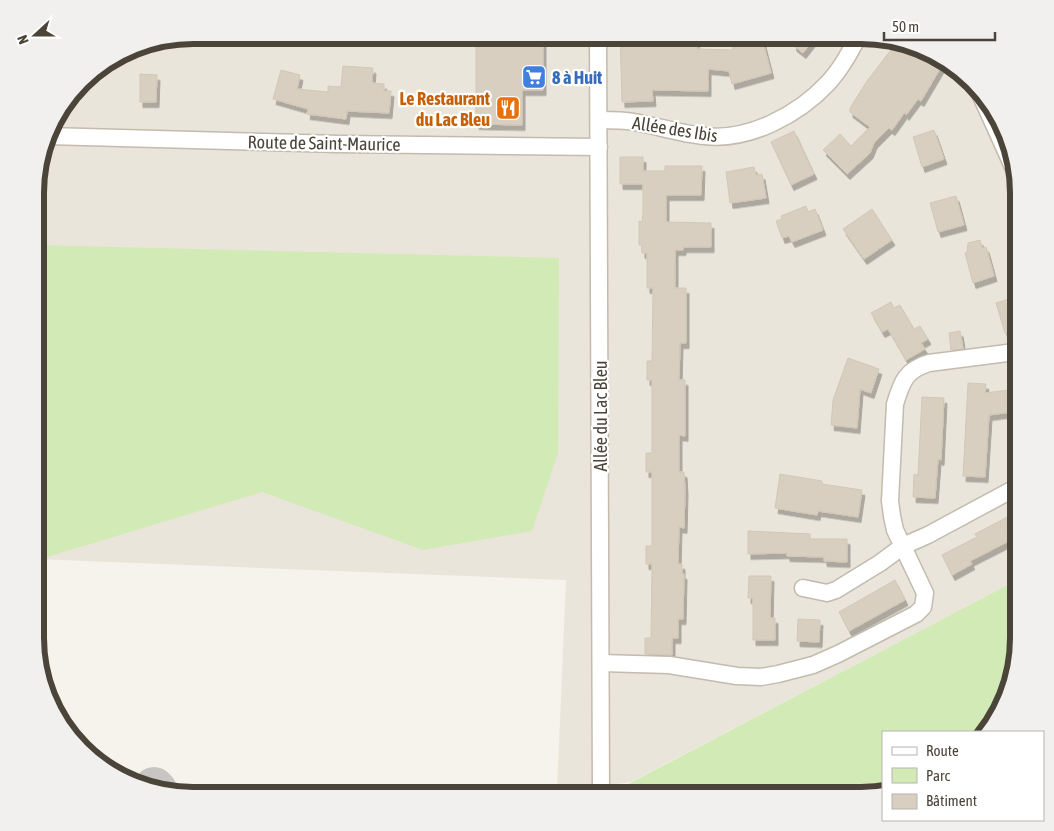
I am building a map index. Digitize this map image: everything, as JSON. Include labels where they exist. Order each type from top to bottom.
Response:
[{"type":"street","name":"Allée du Lac Bleu","points":[[598,44],[601,787]]},
{"type":"street","name":"Allée des Ibis","points":[[599,120],[631,121],[682,133],[706,136],[725,137],[753,130],[784,117],[810,101],[845,62],[854,44]]},
{"type":"street","name":"Route de Saint-Maurice","points":[[55,136],[339,144],[599,147]]},
{"type":"street","points":[[601,663],[668,665],[737,676],[761,677],[813,665],[903,622],[921,611],[925,601],[925,593],[894,523],[890,501],[894,404],[906,375],[917,367],[929,363],[1010,352]]},
{"type":"street","points":[[803,588],[827,594],[880,563],[903,546],[928,535],[1010,491]]},
{"type":"shaded area","points":[[192,44],[871,44],[900,49],[918,55],[952,74],[967,87],[980,102],[999,136],[1009,173],[1010,584],[631,782],[594,787],[557,787],[566,580],[44,559],[45,173],[55,136],[64,118],[74,102],[94,81],[118,64],[145,52],[173,45]]},
{"type":"green space","points":[[44,245],[559,258],[558,453],[532,531],[423,550],[262,492],[47,557],[44,556]]},
{"type":"green space","points":[[1010,584],[1010,648],[1007,668],[999,695],[980,729],[978,731],[882,731],[882,786],[622,787]]},
{"type":"building","points":[[476,44],[543,44],[543,90],[522,90],[522,125],[476,124]]},
{"type":"building","points":[[620,44],[697,44],[697,49],[733,50],[731,44],[764,44],[771,73],[732,84],[729,71],[708,69],[708,91],[652,90],[653,101],[622,102]]},
{"type":"building","points":[[794,44],[810,44],[803,53]]},
{"type":"building","points":[[893,47],[918,55],[941,67],[921,101],[918,99],[906,115],[905,112],[892,130],[889,128],[874,143],[870,153],[847,174],[823,150],[840,134],[851,146],[870,127],[850,112],[850,108],[867,81]]},
{"type":"building","points":[[343,66],[373,68],[372,83],[384,84],[384,91],[391,91],[389,113],[347,111],[346,119],[307,114],[308,109],[273,99],[281,70],[300,75],[297,89],[328,92],[328,86],[341,87]]},
{"type":"building","points":[[140,74],[157,75],[156,102],[140,102]]},
{"type":"building","points":[[934,130],[944,159],[922,167],[913,137]]},
{"type":"building","points":[[794,131],[814,174],[791,185],[771,142]]},
{"type":"building","points":[[620,157],[643,157],[643,171],[665,171],[665,166],[702,166],[701,195],[666,195],[666,222],[711,223],[711,247],[683,247],[683,250],[675,250],[675,288],[686,288],[686,343],[680,343],[679,380],[685,380],[685,436],[679,435],[679,472],[684,472],[685,490],[684,528],[679,527],[678,564],[682,564],[682,574],[684,574],[683,619],[678,619],[678,638],[672,638],[672,655],[645,654],[645,638],[651,638],[652,564],[646,564],[646,546],[652,546],[652,472],[646,472],[646,453],[652,453],[652,380],[647,380],[647,361],[652,361],[653,288],[647,288],[647,253],[642,253],[642,245],[639,245],[639,221],[642,222],[643,213],[643,184],[620,184]]},
{"type":"building","points":[[754,167],[756,175],[762,174],[766,198],[730,203],[726,172]]},
{"type":"building","points":[[956,196],[964,225],[938,232],[930,203]]},
{"type":"building","points":[[806,206],[808,212],[815,209],[823,230],[792,242],[789,236],[782,238],[776,221],[782,219],[781,216]]},
{"type":"building","points":[[872,209],[892,240],[864,259],[843,229]]},
{"type":"building","points":[[980,240],[982,248],[986,247],[994,276],[973,283],[965,253],[967,252],[968,243]]},
{"type":"building","points":[[1010,299],[1010,332],[1005,333],[996,303]]},
{"type":"building","points":[[891,302],[894,308],[900,305],[914,329],[920,326],[928,339],[921,343],[925,349],[906,360],[888,329],[882,332],[871,313]]},
{"type":"building","points":[[960,331],[963,349],[951,350],[949,333]]},
{"type":"building","points":[[848,358],[879,369],[871,393],[860,389],[857,428],[831,425],[833,400]]},
{"type":"building","points":[[968,383],[986,384],[985,393],[1010,390],[1010,412],[989,415],[985,477],[963,476]]},
{"type":"building","points":[[922,397],[944,398],[941,460],[938,459],[935,498],[913,497],[914,474],[918,475]]},
{"type":"building","points":[[780,474],[822,481],[822,484],[862,490],[858,517],[818,511],[817,515],[775,508]]},
{"type":"building","points":[[1010,516],[1010,541],[970,561],[972,564],[952,575],[942,555],[977,537],[975,534]]},
{"type":"building","points":[[748,531],[810,534],[810,539],[847,539],[847,562],[824,561],[824,557],[787,556],[787,553],[748,554]]},
{"type":"building","points":[[749,576],[771,576],[770,618],[775,618],[775,640],[753,640],[753,598],[748,598]]},
{"type":"building","points":[[895,580],[905,600],[849,631],[839,612]]},
{"type":"building","points":[[798,619],[820,620],[819,642],[797,641]]},
{"type":"place","name":"8 à Huit","points":[[534,77]]},
{"type":"place","name":"Le Restaurant du Lac Bleu","points":[[508,108]]}]
